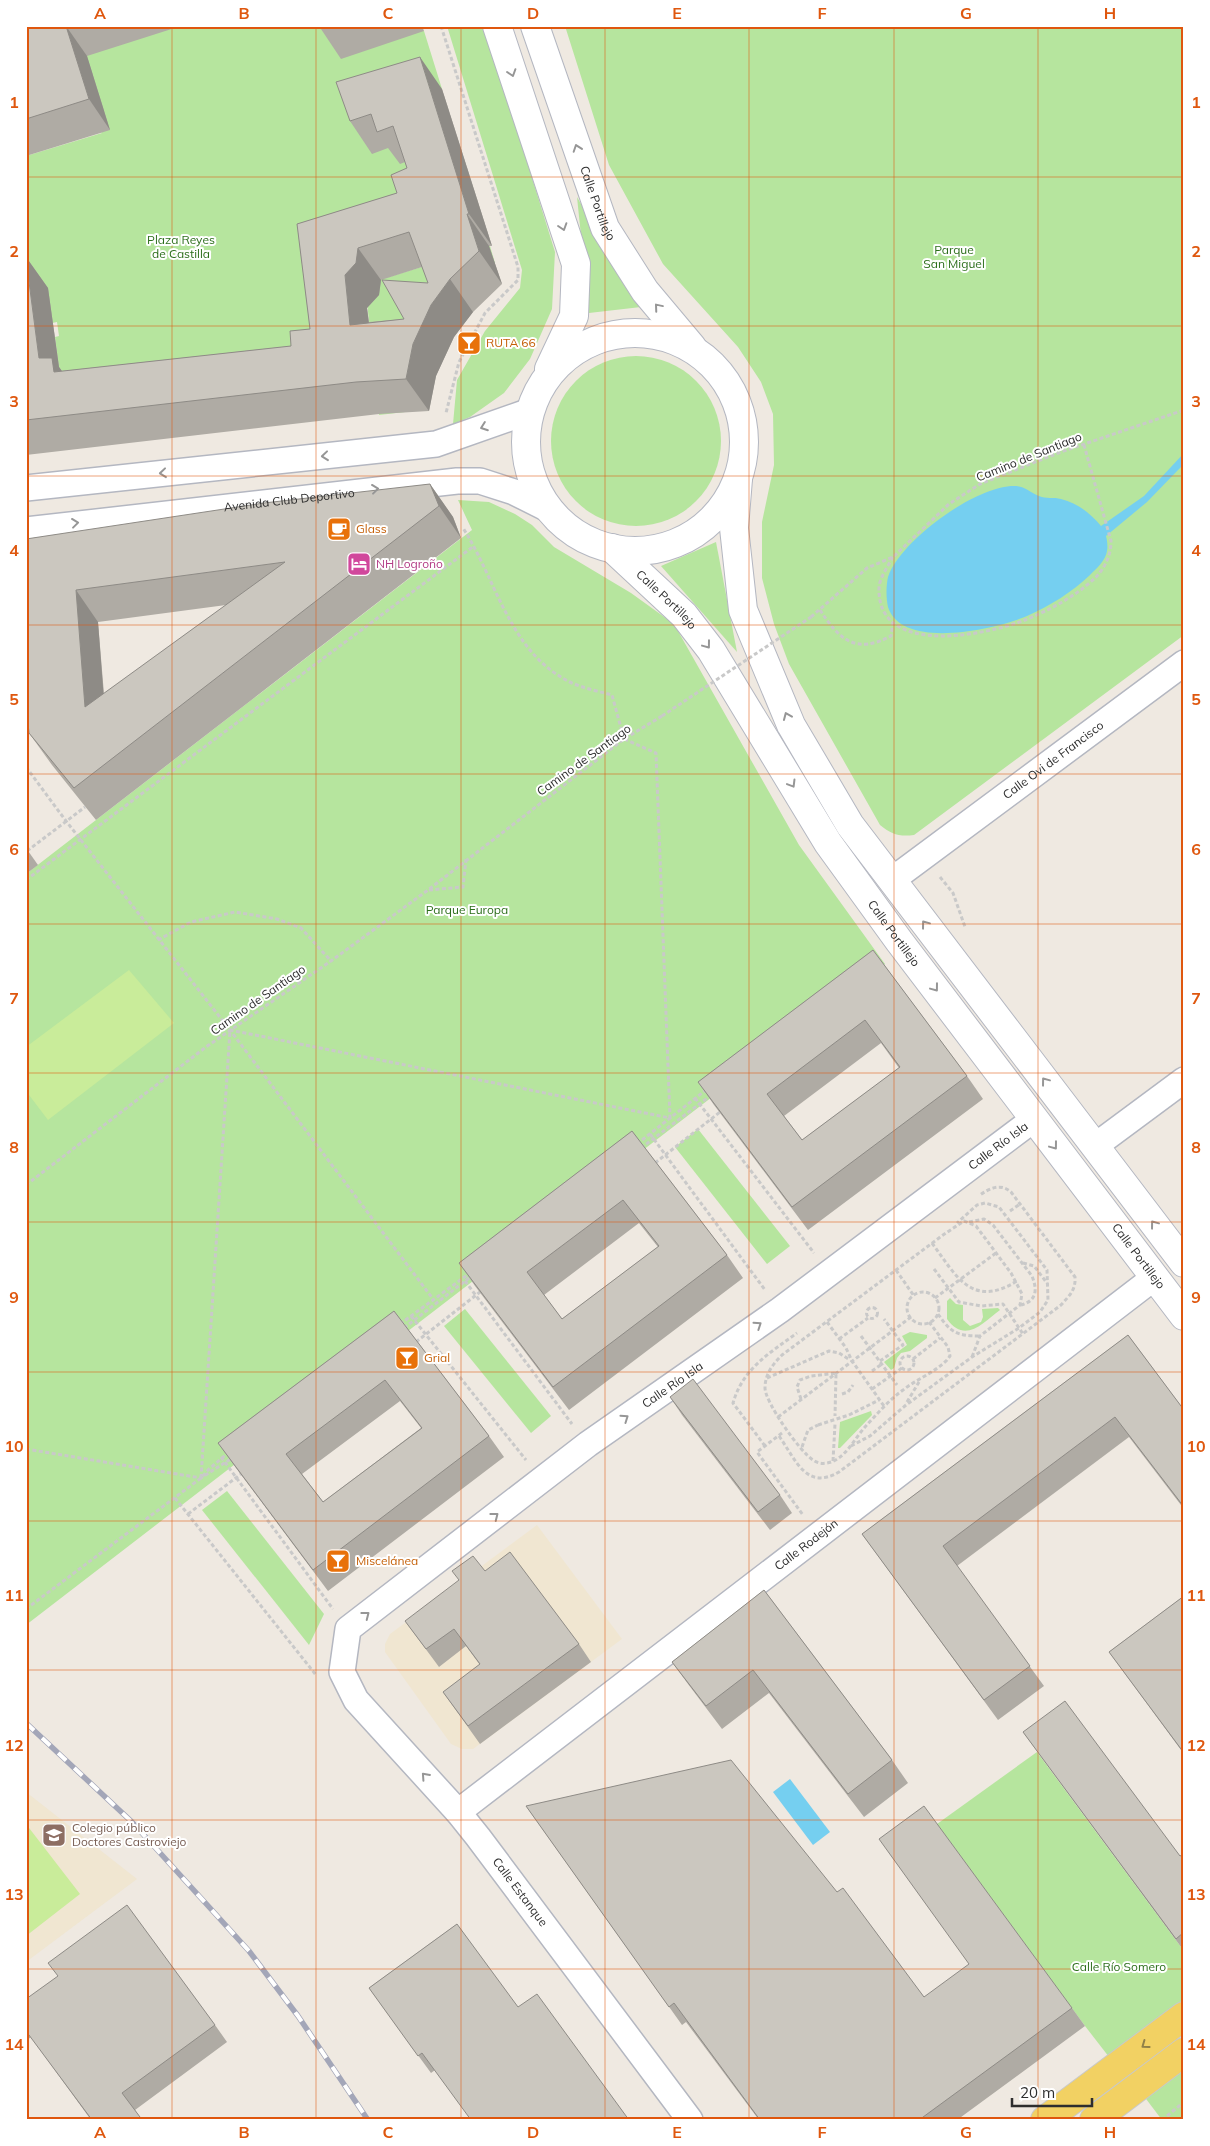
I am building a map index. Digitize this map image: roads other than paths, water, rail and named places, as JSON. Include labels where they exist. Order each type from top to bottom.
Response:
[{"type":"main road","points":[[497,26],[576,264],[574,316],[530,411],[526,440],[533,477],[548,509],[564,527],[580,536],[612,548],[652,549],[692,535],[712,518],[724,503],[738,478]]},
{"type":"main road","name":"Calle Portillejo","points":[[535,26],[605,228],[645,291],[701,357]]},
{"type":"main road","points":[[547,374],[562,359],[592,342],[615,334],[638,334],[665,337],[683,345],[717,370],[725,381],[738,406],[744,426],[734,528],[743,610],[791,725],[850,825],[1183,1259]]},
{"type":"main road","name":"Calle Portillejo","points":[[612,548],[684,615],[711,650],[828,843],[1034,1120],[1184,1316]]},
{"type":"main road","points":[[1045,2120],[1184,2016]]},
{"type":"main road","points":[[1094,2120],[1184,2052]]},
{"type":"street","points":[[26,488],[436,444],[530,411]]},
{"type":"street","name":"Avenida Club Deportivo","points":[[26,530],[449,481],[480,481],[514,492],[548,509]]},
{"type":"street","name":"Calle Ovi de Francisco","points":[[892,880],[1184,663]]},
{"type":"street","points":[[26,706],[26,715]]},
{"type":"street","points":[[1095,1146],[1184,1080]]},
{"type":"street","name":"Calle Río Isla","points":[[342,1672],[348,1629],[588,1444],[780,1310],[1034,1120]]},
{"type":"street","name":"Calle Rodejón","points":[[458,1812],[1155,1277]]},
{"type":"street","name":"Calle Estanque","points":[[342,1672],[356,1700],[458,1812],[690,2120]]},
{"type":"water","points":[[1184,453],[1184,464],[1147,502],[1106,536],[1106,554],[1098,567],[1076,587],[1044,608],[1027,616],[995,626],[952,633],[930,633],[911,629],[897,621],[888,607],[888,577],[895,563],[907,547],[941,518],[980,495],[999,488],[1018,486],[1042,497],[1058,498],[1073,503],[1088,513],[1101,526],[1144,496]]},
{"type":"water","points":[[790,1779],[830,1832],[813,1845],[773,1792]]},
{"type":"railway","points":[[26,1723],[132,1822],[249,1951],[298,2016],[368,2120]]},
{"type":"place","name":"RUTA 66","points":[[469,343]]},
{"type":"place","name":"Glass","points":[[339,529]]},
{"type":"place","name":"NH Logroño","points":[[359,564]]},
{"type":"place","name":"Grial","points":[[407,1358]]},
{"type":"place","name":"Miscelánea","points":[[338,1561]]},
{"type":"place","name":"Colegio público Doctores Castroviejo","points":[[54,1835]]},
{"type":"park label","name":"Plaza Reyes de Castilla","points":[[181,247]]},
{"type":"park label","name":"Parque San Miguel","points":[[954,257]]},
{"type":"park label","name":"Parque Europa","points":[[467,910]]},
{"type":"park label","name":"Calle Río Somero","points":[[1119,1967]]}]
